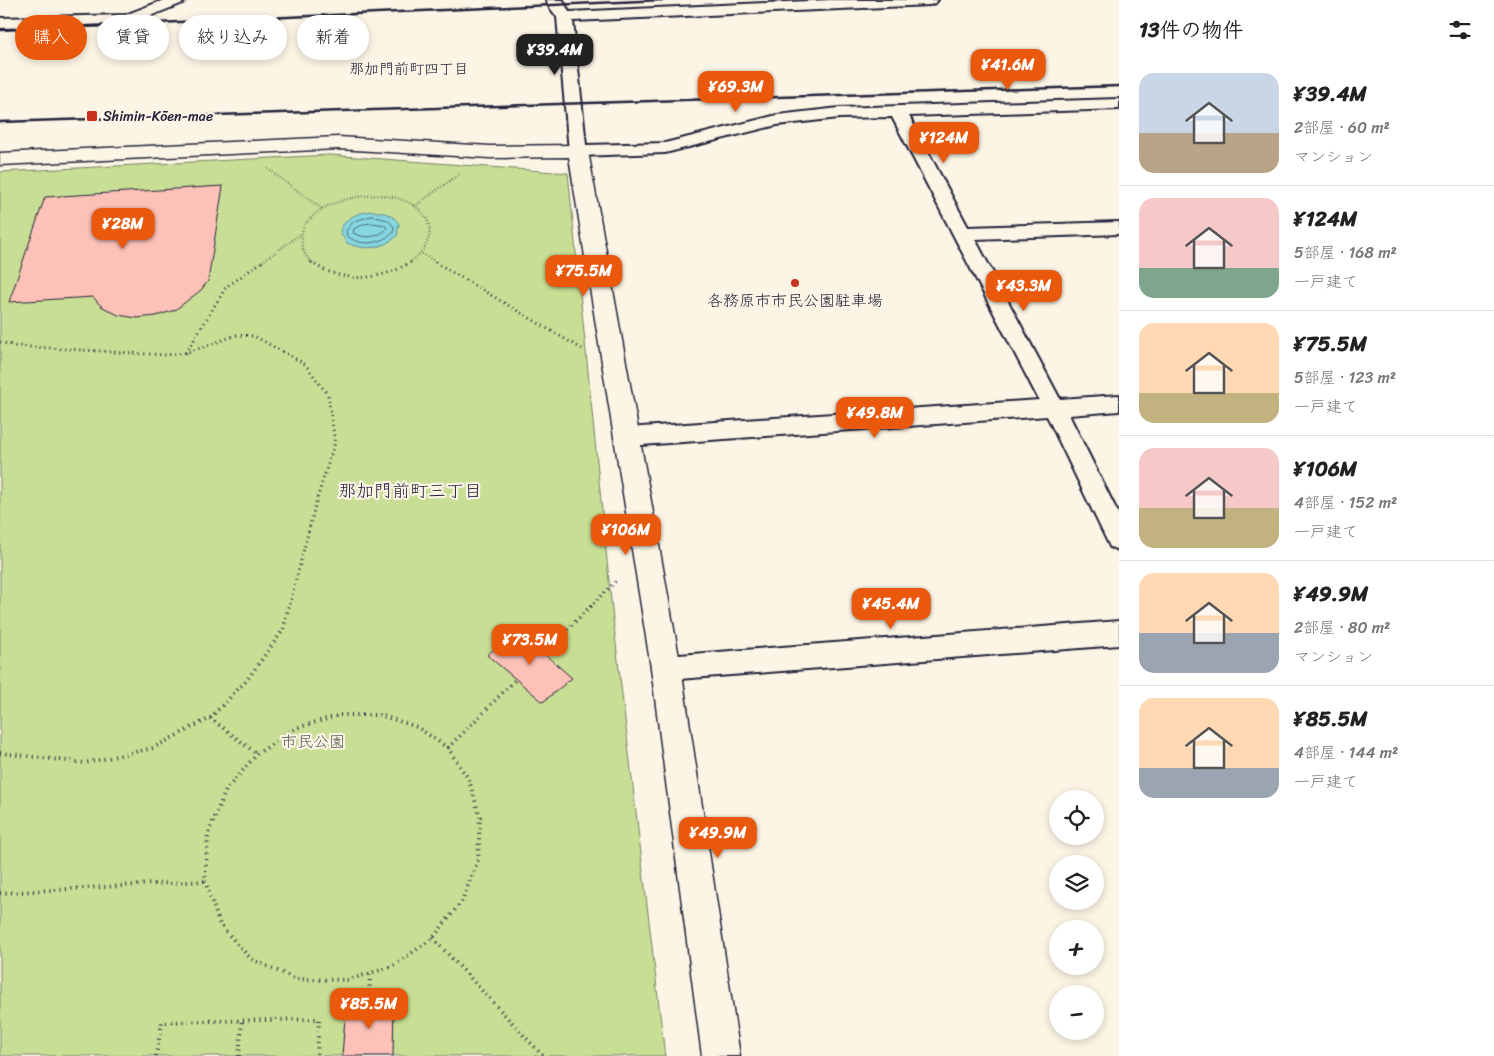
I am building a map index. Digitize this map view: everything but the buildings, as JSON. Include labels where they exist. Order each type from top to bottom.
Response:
[{"type":"street","points":[[0,23],[127,20],[178,0]]},
{"type":"street","points":[[556,0],[556,5],[565,17],[578,151],[666,668],[721,1056]]},
{"type":"street","points":[[565,17],[930,0]]},
{"type":"street","points":[[0,160],[338,142],[490,152],[665,148],[777,120],[840,113],[1119,104]]},
{"type":"street","points":[[897,110],[1054,408],[1119,540]]},
{"type":"street","points":[[962,233],[1119,228]]},
{"type":"street","points":[[628,437],[1119,403]]},
{"type":"street","points":[[666,668],[1119,633]]},
{"type":"path","points":[[238,147],[322,209]]},
{"type":"path","points":[[415,206],[490,152]]},
{"type":"path","points":[[186,353],[226,287],[301,234],[308,221],[322,209],[340,201],[361,196],[390,197],[415,206],[426,216],[431,228],[430,241],[422,254],[407,265],[388,273],[367,276],[344,276],[324,270],[310,260],[302,248],[301,234]]},
{"type":"path","points":[[422,254],[616,369]]},
{"type":"path","points":[[0,342],[15,346],[166,355],[186,353],[237,335],[254,336],[305,364],[328,395],[335,442],[316,502],[283,630],[247,680],[210,718],[153,748],[84,763],[0,753]]},
{"type":"path","points":[[544,653],[617,580]]},
{"type":"path","points":[[448,748],[516,679]]},
{"type":"path","points":[[340,715],[380,715],[417,727],[448,748],[469,780],[480,817],[478,860],[462,901],[433,938],[393,966],[348,980],[296,979],[251,959],[220,925],[205,881],[208,834],[226,790],[256,754],[296,728],[340,715]]},
{"type":"path","points":[[210,718],[256,754]]},
{"type":"path","points":[[0,893],[205,881]]},
{"type":"path","points":[[433,938],[543,1056]]},
{"type":"path","points":[[369,1003],[370,974]]},
{"type":"path","points":[[156,1056],[162,1022],[319,1019],[317,1056]]},
{"type":"path","points":[[239,1056],[242,1021]]},
{"type":"green space","name":"市民公園","points":[[330,155],[568,173],[612,610],[665,1056],[0,1056],[0,172]]},
{"type":"water","points":[[372,211],[387,214],[397,221],[399,224],[397,236],[385,244],[367,248],[347,243],[340,232],[348,219]]},
{"type":"railway","points":[[0,30],[663,0]]},
{"type":"railway","points":[[0,122],[1119,86]]},
{"type":"place","name":"Shimin-Kōen-mae","points":[[92,116]]},
{"type":"place","name":"各務原市市民公園駐車場","points":[[795,283]]},
{"type":"district","name":"那加門前町四丁目","points":[[409,69]]},
{"type":"district","name":"那加門前町三丁目","points":[[410,491]]}]
